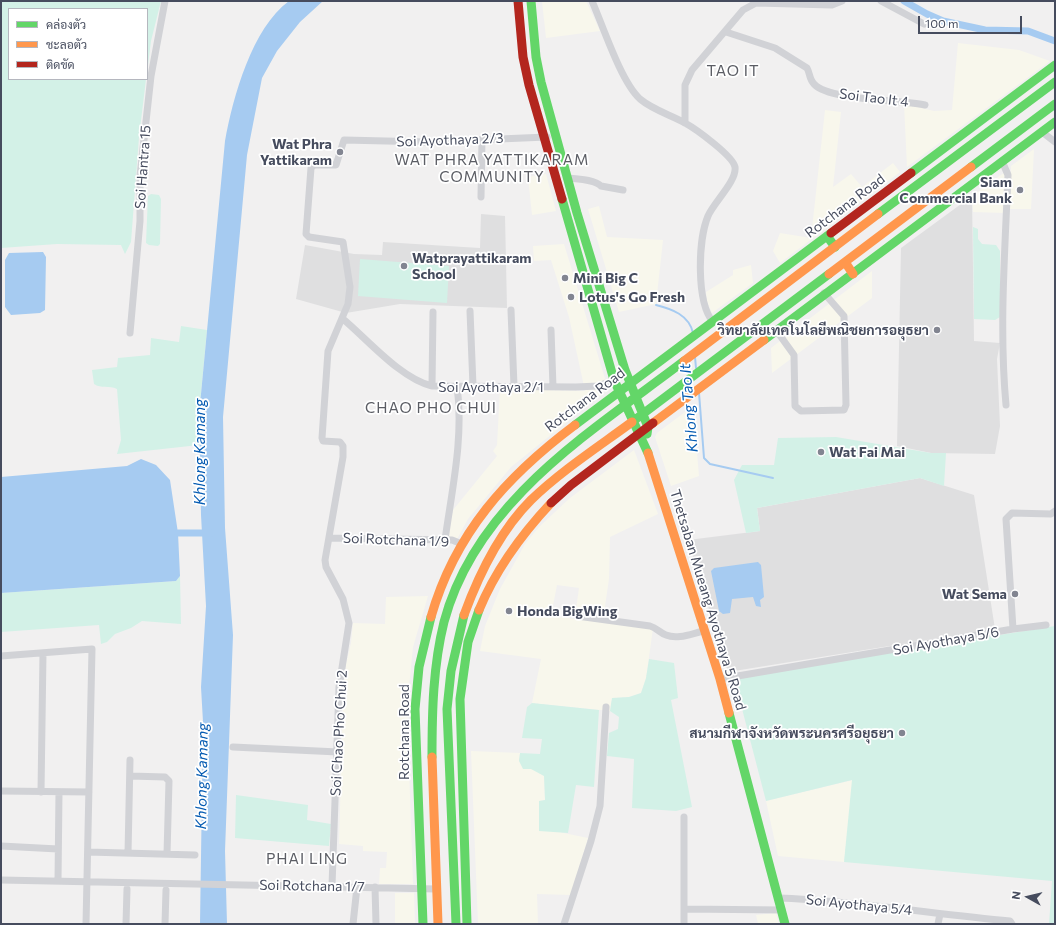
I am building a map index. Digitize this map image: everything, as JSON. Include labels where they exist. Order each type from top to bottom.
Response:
[{"type":"main road","name":"Thetsaban Mueang Ayothaya 5 Road","points":[[518,1],[524,57],[529,85],[614,380],[638,435],[646,448],[720,679],[786,924]]},
{"type":"main road","name":"Thetsaban Mueang Ayothaya 5 Road","points":[[531,1],[536,57],[541,82],[579,220],[630,383],[637,396],[648,427],[646,448]]},
{"type":"main road","name":"Rotchana Road","points":[[423,924],[415,720],[418,679],[424,647],[436,603],[462,544],[485,510],[512,479],[563,434],[1055,65]]},
{"type":"main road","name":"Rotchana Road","points":[[438,924],[431,706],[437,656],[452,596],[478,546],[491,526],[521,490],[553,461],[625,404],[1055,82]]},
{"type":"main road","points":[[456,924],[448,696],[457,637],[475,586],[490,556],[524,508],[560,476],[1055,104]]},
{"type":"main road","points":[[467,924],[460,698],[465,655],[476,618],[494,576],[502,562],[541,513],[571,485],[824,293],[853,274],[1055,122]]},
{"type":"main road","points":[[828,236],[835,247]]},
{"type":"main road","points":[[845,262],[853,274]]},
{"type":"main road","points":[[437,911],[456,910]]},
{"type":"street","name":"Soi Hantra 15","points":[[130,333],[140,221],[140,176],[151,76],[165,1]]},
{"type":"street","points":[[592,1],[627,82],[636,95],[642,100],[685,123],[723,152],[732,160],[735,166],[732,180],[713,207],[708,217],[704,232],[701,291],[705,309],[713,322]]},
{"type":"street","points":[[685,123],[684,96],[692,70],[726,32],[743,10],[755,2],[832,5],[842,1]]},
{"type":"street","points":[[881,1],[924,24]]},
{"type":"street","name":"Soi Tao It 4","points":[[726,32],[775,48],[807,68],[810,78],[815,85],[827,91],[840,95],[925,105]]},
{"type":"street","points":[[1042,132],[1055,142]]},
{"type":"street","name":"Soi Ayothaya 2/3","points":[[343,319],[348,304],[350,287],[343,242],[309,237],[306,234],[311,168],[314,164],[336,165],[344,140],[428,142],[556,136]]},
{"type":"street","points":[[481,197],[482,139]]},
{"type":"street","points":[[1002,161],[1008,175],[1004,282],[1004,379],[1006,405]]},
{"type":"street","points":[[568,178],[590,181],[601,186],[623,190]]},
{"type":"street","points":[[776,330],[794,355],[795,406],[797,410],[800,412],[844,410],[846,405],[844,316],[824,293]]},
{"type":"street","points":[[511,310],[514,386]]},
{"type":"street","points":[[470,311],[473,386]]},
{"type":"street","points":[[432,386],[433,312]]},
{"type":"street","name":"Soi Ayothaya 2/1","points":[[343,319],[386,358],[417,381],[432,386],[598,386],[614,380]]},
{"type":"street","name":"Soi Chao Pho Chui 2","points":[[332,886],[338,752],[339,687],[349,623],[343,599],[326,567],[325,560],[330,538],[343,449],[340,442],[322,439],[325,377],[328,351],[343,319]]},
{"type":"street","points":[[551,330],[553,387]]},
{"type":"street","points":[[445,540],[459,440],[460,404],[457,386]]},
{"type":"street","name":"Soi Ayothaya 5/6","points":[[720,679],[1013,629],[1006,519],[1012,513],[1054,512]]},
{"type":"street","name":"Soi Rotchana 1/9","points":[[330,538],[452,540],[462,544]]},
{"type":"street","points":[[577,616],[650,626],[657,628],[666,635],[676,637],[704,631]]},
{"type":"street","points":[[1013,629],[1046,625]]},
{"type":"street","points":[[1,656],[92,649],[86,924]]},
{"type":"street","points":[[41,792],[43,653]]},
{"type":"street","points":[[564,924],[591,842],[600,806],[606,707]]},
{"type":"street","points":[[233,747],[338,752]]},
{"type":"street","points":[[128,853],[130,760]]},
{"type":"street","points":[[130,776],[165,777],[169,781],[167,854]]},
{"type":"street","points":[[1,791],[89,792]]},
{"type":"street","points":[[58,881],[59,792]]},
{"type":"street","points":[[684,817],[684,924]]},
{"type":"street","points":[[1,846],[58,849]]},
{"type":"street","points":[[88,852],[195,855]]},
{"type":"street","name":"Soi Rotchana 1/7","points":[[1,880],[437,889]]},
{"type":"street","points":[[353,924],[357,887]]},
{"type":"street","points":[[376,888],[376,924]]},
{"type":"street","points":[[126,924],[127,889]]},
{"type":"street","points":[[165,924],[166,890]]},
{"type":"street","name":"Soi Ayothaya 5/4","points":[[779,898],[829,900],[1011,922]]},
{"type":"street","points":[[685,909],[782,910]]},
{"type":"street","points":[[938,924],[940,914]]},
{"type":"shaded area","points":[[542,1],[586,1],[600,31],[546,38]]},
{"type":"shaded area","points":[[958,43],[1019,50],[1050,61],[907,167],[904,104],[934,111],[952,110]]},
{"type":"shaded area","points":[[825,110],[841,112],[833,187],[851,174],[862,187],[893,163],[900,172],[780,263],[773,251],[780,233],[811,238]]},
{"type":"shaded area","points":[[1034,149],[1031,209],[1010,209],[1011,166]]},
{"type":"shaded area","points":[[1005,172],[1005,213],[973,212],[972,196]]},
{"type":"shaded area","points":[[546,174],[556,211],[532,215],[528,177]]},
{"type":"shaded area","name":"วิทยาลัยเทคโนโลยีพณิชยการอยุธยา","points":[[972,196],[974,341],[1000,343],[997,359],[1000,426],[995,454],[931,453],[897,446],[901,248]]},
{"type":"shaded area","points":[[599,206],[607,237],[663,240],[656,304],[619,312],[588,209]]},
{"type":"shaded area","name":"Watprayattikaram School","points":[[481,214],[505,216],[507,308],[400,304],[346,313],[296,299],[305,245],[354,254],[382,255],[383,242],[480,248]]},
{"type":"shaded area","points":[[564,244],[606,382],[606,388],[603,393],[511,467],[468,519],[456,541],[447,537],[453,510],[497,456],[493,451],[497,445],[500,389],[585,391],[569,317],[551,260],[534,261],[533,246]]},
{"type":"shaded area","points":[[751,265],[753,283],[712,313],[707,301],[706,292],[733,275],[733,270]]},
{"type":"shaded area","points":[[872,271],[872,298],[772,373],[771,348]]},
{"type":"shaded area","points":[[693,406],[699,476],[671,486],[655,437],[657,433]]},
{"type":"shaded area","points":[[634,450],[658,514],[610,537],[609,579],[604,613],[576,609],[579,588],[557,585],[551,616],[653,628],[646,679],[641,693],[629,697],[612,698],[610,711],[532,703],[541,659],[480,651],[485,626],[500,589],[525,544],[539,527],[570,498]]},
{"type":"shaded area","points":[[920,478],[974,495],[995,629],[728,672],[688,540],[760,531],[757,508]]},
{"type":"shaded area","points":[[428,596],[413,647],[407,707],[413,884],[379,884],[380,868],[386,868],[387,852],[363,851],[363,846],[339,844],[343,702],[346,664],[351,643],[353,623],[385,624],[386,597]]},
{"type":"shaded area","points":[[471,751],[520,753],[519,761],[544,776],[545,800],[539,801],[539,831],[554,831],[588,838],[571,895],[537,894],[538,924],[478,924]]},
{"type":"shaded area","points":[[853,780],[844,862],[778,856],[766,801]]},
{"type":"shaded area","points":[[395,893],[414,893],[415,924],[395,924]]},
{"type":"shaded area","points":[[776,913],[779,924],[758,924],[756,915]]},
{"type":"green space","points":[[1,1],[161,1],[151,41],[148,65],[148,8],[8,8],[8,80],[146,80],[139,137],[131,242],[125,254],[121,245],[57,244],[1,248]]},
{"type":"green space","points":[[151,194],[159,195],[161,199],[160,244],[158,246],[149,245],[146,243],[148,196]]},
{"type":"green space","points":[[973,227],[978,229],[978,239],[982,244],[996,245],[1000,251],[1000,317],[995,320],[974,319]]},
{"type":"green space","points":[[360,259],[449,266],[447,303],[358,296]]},
{"type":"green space","points":[[181,326],[207,330],[199,415],[199,445],[117,454],[121,440],[117,389],[94,384],[92,370],[117,367],[118,358],[150,355],[151,338],[179,342]]},
{"type":"green space","points":[[836,437],[931,453],[946,453],[944,486],[920,478],[757,508],[760,531],[746,533],[734,480],[742,465],[774,465],[778,438]]},
{"type":"green space","points":[[180,576],[181,624],[142,621],[131,628],[115,634],[107,642],[101,644],[99,625],[1,632],[1,593],[176,581]]},
{"type":"green space","name":"สนามกีฬาจังหวัดพระนครศรีอยุธยา","points":[[1055,626],[1055,924],[1049,924],[1052,881],[844,862],[852,780],[766,801],[734,678]]},
{"type":"green space","points":[[649,659],[674,663],[678,698],[671,700],[692,807],[676,811],[632,808],[634,759],[607,756],[609,733],[618,729],[619,717],[610,711],[612,698],[629,697],[641,693],[646,678]]},
{"type":"green space","points":[[532,703],[599,710],[594,787],[576,785],[568,833],[539,831],[539,801],[545,800],[544,776],[531,769],[523,769],[519,761],[520,753],[540,754],[542,739],[522,738],[527,707]]},
{"type":"green space","points":[[236,795],[308,805],[307,820],[331,824],[329,846],[235,838]]},
{"type":"water","name":"Khlong Kamang","points":[[289,1],[323,1],[300,22],[277,51],[262,78],[247,155],[223,417],[225,528],[233,635],[225,851],[227,924],[200,924],[203,722],[201,687],[206,606],[201,515],[199,415],[225,141],[233,104],[246,65],[265,28],[276,13]]},
{"type":"water","points":[[43,252],[46,257],[45,310],[40,313],[11,315],[5,307],[5,260],[9,253]]},
{"type":"water","points":[[141,459],[156,465],[170,480],[178,533],[180,576],[176,581],[1,593],[1,477],[127,466]]},
{"type":"water","points":[[758,562],[761,565],[764,597],[760,600],[761,607],[756,606],[753,597],[732,599],[730,613],[723,614],[719,611],[711,571],[714,568]]},
{"type":"waterway","points":[[904,1],[943,21],[985,30],[1028,31],[1055,41]]},
{"type":"waterway","name":"Khlong Tao It","points":[[656,305],[674,311],[684,317],[693,333]]},
{"type":"waterway","name":"Khlong Tao It","points":[[695,357],[696,368]]},
{"type":"waterway","name":"Khlong Tao It","points":[[699,393],[704,458],[710,464],[773,478]]},
{"type":"waterway","points":[[178,533],[211,533]]},
{"type":"traffic: fast","points":[[531,1],[536,57],[541,82],[577,213],[625,370],[648,427],[647,434]]},
{"type":"traffic: fast","points":[[911,173],[1055,65]]},
{"type":"traffic: fast","points":[[878,214],[1055,82]]},
{"type":"traffic: fast","points":[[971,167],[1055,104]]},
{"type":"traffic: fast","points":[[764,340],[1055,122]]},
{"type":"traffic: fast","points":[[562,199],[614,380],[648,453]]},
{"type":"traffic: fast","points":[[575,425],[831,233]]},
{"type":"traffic: fast","points":[[827,236],[835,247]]},
{"type":"traffic: fast","points":[[632,422],[829,274]]},
{"type":"traffic: fast","points":[[432,757],[435,672],[440,639],[444,622],[460,579],[482,540],[509,505],[541,473],[576,443],[684,361]]},
{"type":"traffic: fast","points":[[467,924],[460,699],[468,642],[479,610]]},
{"type":"traffic: fast","points":[[456,924],[447,709],[451,671],[464,615]]},
{"type":"traffic: fast","points":[[423,924],[415,709],[419,667],[431,617]]},
{"type":"traffic: fast","points":[[729,713],[785,924]]},
{"type":"traffic: slow","points":[[829,274],[971,167]]},
{"type":"traffic: slow","points":[[684,361],[878,214]]},
{"type":"traffic: slow","points":[[845,262],[853,274]]},
{"type":"traffic: slow","points":[[653,423],[764,340]]},
{"type":"traffic: slow","points":[[464,615],[476,584],[491,554],[520,512],[555,479],[632,422]]},
{"type":"traffic: slow","points":[[431,617],[441,587],[454,559],[469,533],[486,509],[527,465],[550,444],[575,425]]},
{"type":"traffic: slow","points":[[648,453],[720,679],[729,713]]},
{"type":"traffic: slow","points":[[479,610],[493,580],[510,553],[529,527],[551,503]]},
{"type":"traffic: slow","points":[[432,757],[438,924]]},
{"type":"traffic: jam","points":[[518,1],[523,57],[529,85],[562,199]]},
{"type":"traffic: jam","points":[[831,233],[911,173]]},
{"type":"traffic: jam","points":[[551,503],[571,485],[653,423]]},
{"type":"place","name":"Wat Phra Yattikaram","points":[[340,152]]},
{"type":"place","name":"Siam Commercial Bank","points":[[1020,190]]},
{"type":"place","name":"Watprayattikaram School","points":[[404,266]]},
{"type":"place","name":"Mini Big C","points":[[565,278]]},
{"type":"place","name":"Lotus's Go Fresh","points":[[571,297]]},
{"type":"place","name":"วิทยาลัยเทคโนโลยีพณิชยการอยุธยา","points":[[937,330]]},
{"type":"place","name":"Wat Fai Mai","points":[[821,452]]},
{"type":"place","name":"Wat Sema","points":[[1015,594]]},
{"type":"place","name":"Honda BigWing","points":[[509,611]]},
{"type":"place","name":"สนามกีฬาจังหวัดพระนครศรีอยุธยา","points":[[902,733]]},
{"type":"district","name":"TAO IT","points":[[733,71]]},
{"type":"district","name":"WAT PHRA YATTIKARAM COMMUNITY","points":[[492,168]]},
{"type":"district","name":"CHAO PHO CHUI","points":[[431,408]]},
{"type":"district","name":"PHAI LING","points":[[307,859]]}]
